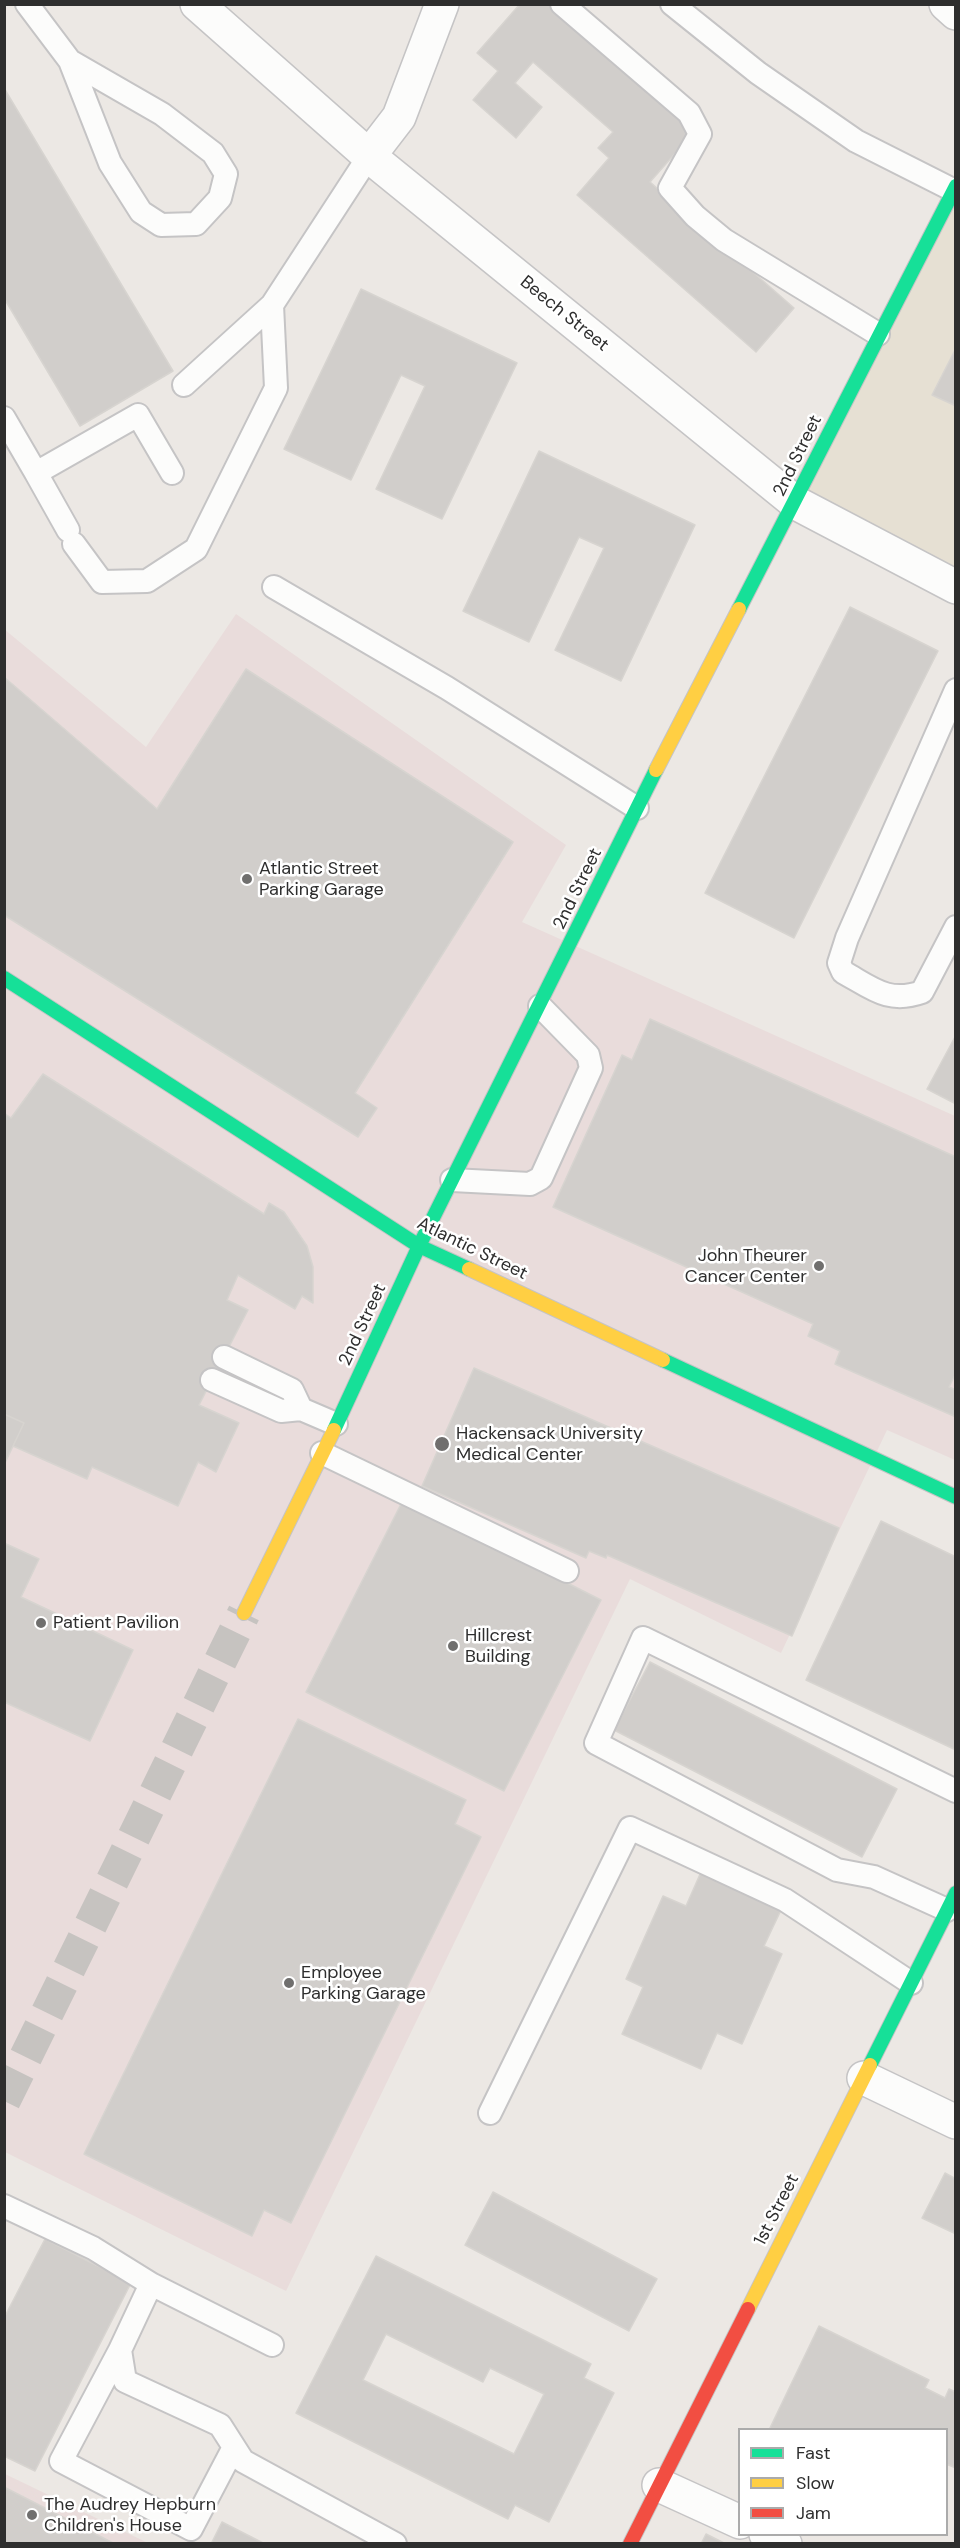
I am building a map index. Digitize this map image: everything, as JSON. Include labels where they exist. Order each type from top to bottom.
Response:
[{"type":"street","name":"Beech Street","points":[[197,4],[369,156],[795,503],[956,587]]},
{"type":"street","points":[[369,156],[399,117],[442,4]]},
{"type":"street","points":[[946,4],[956,13]]},
{"type":"street","name":"2nd Street","points":[[244,1613],[419,1246],[637,808],[795,503],[954,188]]},
{"type":"street","name":"Atlantic Street","points":[[4,978],[419,1246],[956,1497]]},
{"type":"street","name":"1st Street","points":[[630,2544],[951,1902]]},
{"type":"street","points":[[864,2078],[956,2122]]},
{"type":"street","points":[[659,2485],[738,2521]]},
{"type":"street","points":[[768,2536],[785,2544]]},
{"type":"lane","points":[[27,4],[70,61],[110,163],[141,212],[161,225],[196,224],[220,198],[226,174],[213,153],[162,114],[70,61]]},
{"type":"lane","points":[[562,4],[689,113],[700,134],[670,188],[695,216],[724,240],[879,334]]},
{"type":"lane","points":[[672,4],[758,73],[856,141],[954,188]]},
{"type":"lane","points":[[184,385],[272,305],[369,156]]},
{"type":"lane","points":[[4,418],[71,537],[102,582],[147,581],[196,549],[276,388],[272,305]]},
{"type":"lane","points":[[36,473],[138,415],[172,473]]},
{"type":"lane","points":[[274,587],[447,688],[637,808]]},
{"type":"lane","points":[[956,690],[847,938],[839,963],[843,972],[889,997],[905,998],[922,992],[956,927]]},
{"type":"lane","points":[[452,1180],[530,1184],[541,1178],[591,1068],[588,1055],[540,1006]]},
{"type":"lane","points":[[224,1357],[292,1390],[301,1409]]},
{"type":"lane","points":[[212,1380],[281,1411],[301,1409],[336,1424]]},
{"type":"lane","points":[[322,1453],[567,1571]]},
{"type":"lane","points":[[951,1902],[874,1877],[837,1870],[596,1743],[643,1638],[956,1791]]},
{"type":"lane","points":[[490,2113],[630,1828],[785,1900],[911,1983]]},
{"type":"lane","points":[[4,2206],[93,2248],[152,2284],[272,2345]]},
{"type":"lane","points":[[152,2284],[61,2461],[191,2529],[239,2454]]},
{"type":"lane","points":[[120,2350],[125,2381],[220,2425],[239,2454],[395,2544]]},
{"type":"shaded area","points":[[955,186],[955,587],[796,503]]},
{"type":"shaded area","name":"Hackensack University Medical Center","points":[[236,614],[566,845],[522,922],[955,1116],[955,1460],[887,1430],[781,1653],[630,1579],[286,2291],[5,2152],[4,629],[146,747]]},
{"type":"shaded area","name":"The Audrey Hepburn Children's House","points":[[5,2474],[148,2543],[5,2543]]},
{"type":"building","points":[[520,4],[549,4],[694,132],[650,182],[794,308],[756,352],[577,195],[609,158],[598,148],[613,132],[533,62],[515,83],[542,107],[516,138],[473,100],[498,71],[477,53]]},
{"type":"building","points":[[4,88],[173,371],[80,426],[4,298]]},
{"type":"building","points":[[361,289],[517,363],[442,519],[376,489],[425,386],[401,375],[351,480],[284,449]]},
{"type":"building","points":[[956,348],[956,406],[932,395]]},
{"type":"building","points":[[539,451],[695,525],[621,681],[555,650],[604,548],[579,537],[529,642],[463,611]]},
{"type":"building","points":[[850,607],[938,651],[794,938],[705,893]]},
{"type":"building","name":"Atlantic Street Parking Garage","points":[[246,669],[513,842],[355,1093],[377,1108],[358,1137],[4,915],[4,677],[157,809]]},
{"type":"building","name":"John Theurer Cancer Center","points":[[650,1019],[956,1157],[956,1373],[949,1387],[956,1390],[956,1417],[835,1364],[840,1351],[808,1336],[813,1324],[553,1207],[622,1055],[632,1060]]},
{"type":"building","points":[[956,1035],[956,1104],[927,1089]]},
{"type":"building","points":[[43,1074],[264,1214],[269,1203],[284,1212],[307,1246],[313,1267],[313,1303],[302,1296],[295,1309],[238,1275],[227,1300],[248,1310],[199,1405],[239,1423],[216,1472],[198,1462],[178,1506],[92,1467],[87,1479],[13,1446],[24,1423],[4,1414],[4,1113],[11,1118]]},
{"type":"building","points":[[474,1368],[839,1528],[792,1636],[607,1555],[606,1558],[589,1551],[586,1558],[422,1486]]},
{"type":"building","points":[[4,1414],[24,1423],[4,1465]]},
{"type":"building","name":"Hillcrest Building","points":[[403,1500],[601,1600],[504,1791],[306,1692]]},
{"type":"building","points":[[881,1521],[956,1557],[956,1750],[806,1680]]},
{"type":"building","name":"Patient Pavilion","points":[[4,1543],[39,1559],[21,1597],[133,1650],[90,1741],[4,1702]]},
{"type":"building","points":[[650,1662],[897,1789],[862,1857],[614,1730]]},
{"type":"building","name":"Employee Parking Garage","points":[[298,1719],[466,1800],[455,1824],[481,1837],[291,2223],[264,2210],[252,2236],[84,2154]]},
{"type":"building","points":[[701,1872],[782,1908],[764,1946],[782,1954],[742,2044],[717,2033],[701,2069],[622,2034],[643,1987],[626,1979],[663,1896],[686,1906]]},
{"type":"building","points":[[945,2173],[956,2179],[956,2234],[922,2218]]},
{"type":"building","points":[[493,2192],[657,2279],[629,2331],[465,2245]]},
{"type":"building","points":[[45,2239],[131,2283],[35,2471],[4,2456],[4,2318]]},
{"type":"building","points":[[376,2256],[591,2364],[584,2378],[614,2393],[549,2522],[515,2505],[508,2519],[296,2413]],"holes":[[[386,2334],[483,2382],[490,2368],[544,2394],[514,2454],[363,2380]]]},
{"type":"building","points":[[819,2326],[929,2380],[925,2388],[945,2398],[949,2389],[956,2392],[956,2468],[948,2465],[948,2428],[770,2428]]},
{"type":"building","name":"The Audrey Hepburn Children's House","points":[[4,2487],[115,2544],[4,2544]]},
{"type":"building","points":[[222,2522],[265,2544],[211,2544]]},
{"type":"building","points":[[706,2534],[726,2544],[701,2544]]},
{"type":"tunnel","points":[[4,2101],[244,1613]]},
{"type":"traffic: fast","points":[[739,609],[956,186]]},
{"type":"traffic: fast","points":[[334,1430],[419,1246],[656,770]]},
{"type":"traffic: fast","points":[[4,978],[419,1246],[469,1269]]},
{"type":"traffic: fast","points":[[663,1360],[956,1497]]},
{"type":"traffic: fast","points":[[870,2065],[956,1893]]},
{"type":"traffic: slow","points":[[656,770],[739,609]]},
{"type":"traffic: slow","points":[[469,1269],[663,1360]]},
{"type":"traffic: slow","points":[[244,1613],[334,1430]]},
{"type":"traffic: slow","points":[[748,2309],[870,2065]]},
{"type":"traffic: jam","points":[[630,2544],[748,2309]]},
{"type":"place","name":"Atlantic Street Parking Garage","points":[[247,879]]},
{"type":"place","name":"John Theurer Cancer Center","points":[[819,1266]]},
{"type":"place","name":"Hackensack University Medical Center","points":[[442,1444]]},
{"type":"place","name":"Patient Pavilion","points":[[41,1623]]},
{"type":"place","name":"Hillcrest Building","points":[[453,1646]]},
{"type":"place","name":"Employee Parking Garage","points":[[289,1983]]},
{"type":"place","name":"The Audrey Hepburn Children's House","points":[[32,2515]]}]
